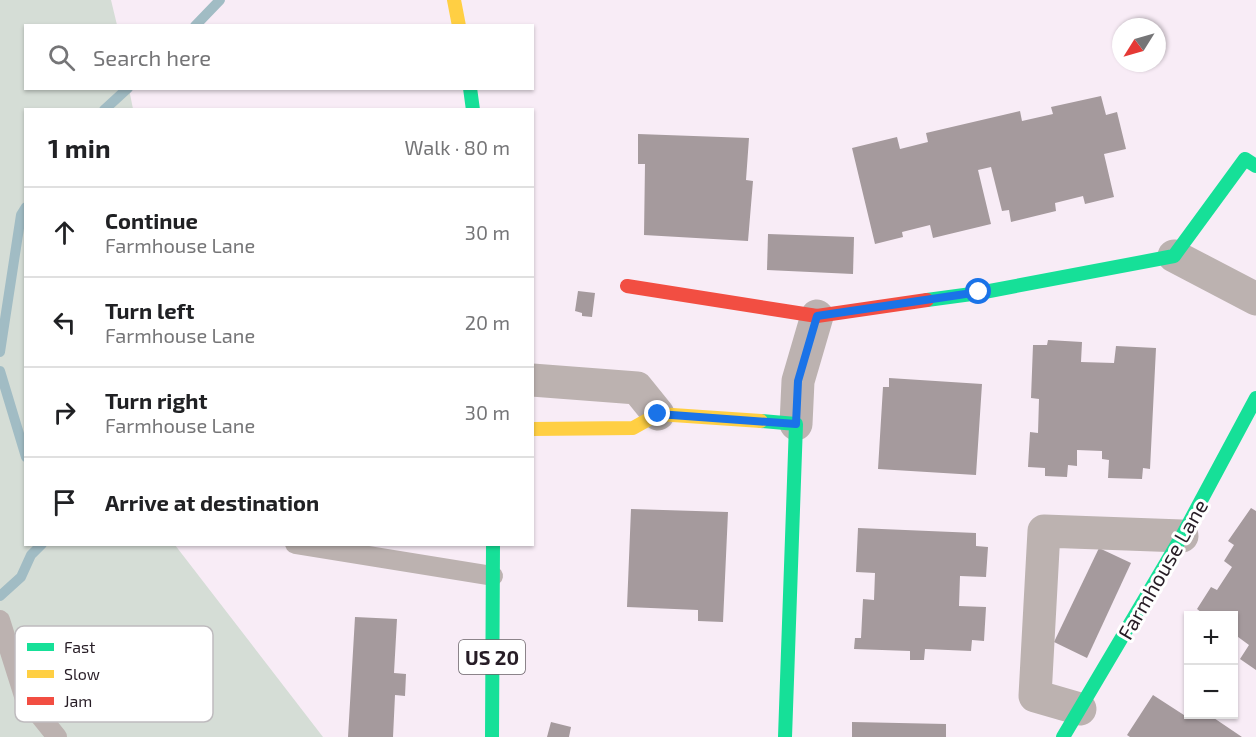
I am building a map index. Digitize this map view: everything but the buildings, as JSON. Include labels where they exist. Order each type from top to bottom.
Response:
[{"type":"street","points":[[454,0],[459,24]]},
{"type":"street","points":[[470,90],[473,108]]},
{"type":"street","points":[[1174,256],[1245,159],[1256,166]]},
{"type":"street","points":[[627,286],[817,316],[979,292],[1174,256],[1256,299]]},
{"type":"street","points":[[785,737],[798,381],[817,316]]},
{"type":"street","points":[[534,380],[637,388],[658,414]]},
{"type":"street","name":"Farmhouse Lane","points":[[1063,737],[1182,536],[1256,398]]},
{"type":"street","points":[[534,429],[633,428],[658,414],[796,424]]},
{"type":"street","points":[[1080,709],[1035,696],[1044,531],[1182,536]]},
{"type":"street","name":"US 20","points":[[492,737],[493,546]]},
{"type":"lane","points":[[317,546],[384,552],[493,576]]},
{"type":"lane","points":[[0,620],[15,668]]},
{"type":"lane","points":[[45,722],[57,737]]},
{"type":"shaded area","points":[[0,0],[111,0],[117,24],[24,24],[24,90],[129,90],[133,108],[24,108],[24,546],[176,546],[323,737],[0,737]]},
{"type":"waterway","points":[[197,24],[220,0]]},
{"type":"waterway","points":[[106,108],[126,90]]},
{"type":"waterway","points":[[0,352],[21,215],[24,210]]},
{"type":"waterway","points":[[0,371],[24,450]]},
{"type":"waterway","points":[[0,596],[21,577],[31,555],[40,546]]},
{"type":"traffic: fast","points":[[470,90],[473,108]]},
{"type":"traffic: fast","points":[[927,300],[979,293],[1174,256],[1245,159],[1256,166]]},
{"type":"traffic: fast","points":[[1063,737],[1182,536],[1256,398]]},
{"type":"traffic: fast","points":[[761,421],[796,424],[785,737]]},
{"type":"traffic: fast","points":[[492,737],[493,546]]},
{"type":"traffic: slow","points":[[454,0],[459,24]]},
{"type":"traffic: slow","points":[[534,429],[633,428],[658,414],[761,421]]},
{"type":"traffic: jam","points":[[627,286],[817,316],[927,300]]},
{"type":"route","points":[[658,414],[796,424],[798,381],[817,316],[979,292]]}]
